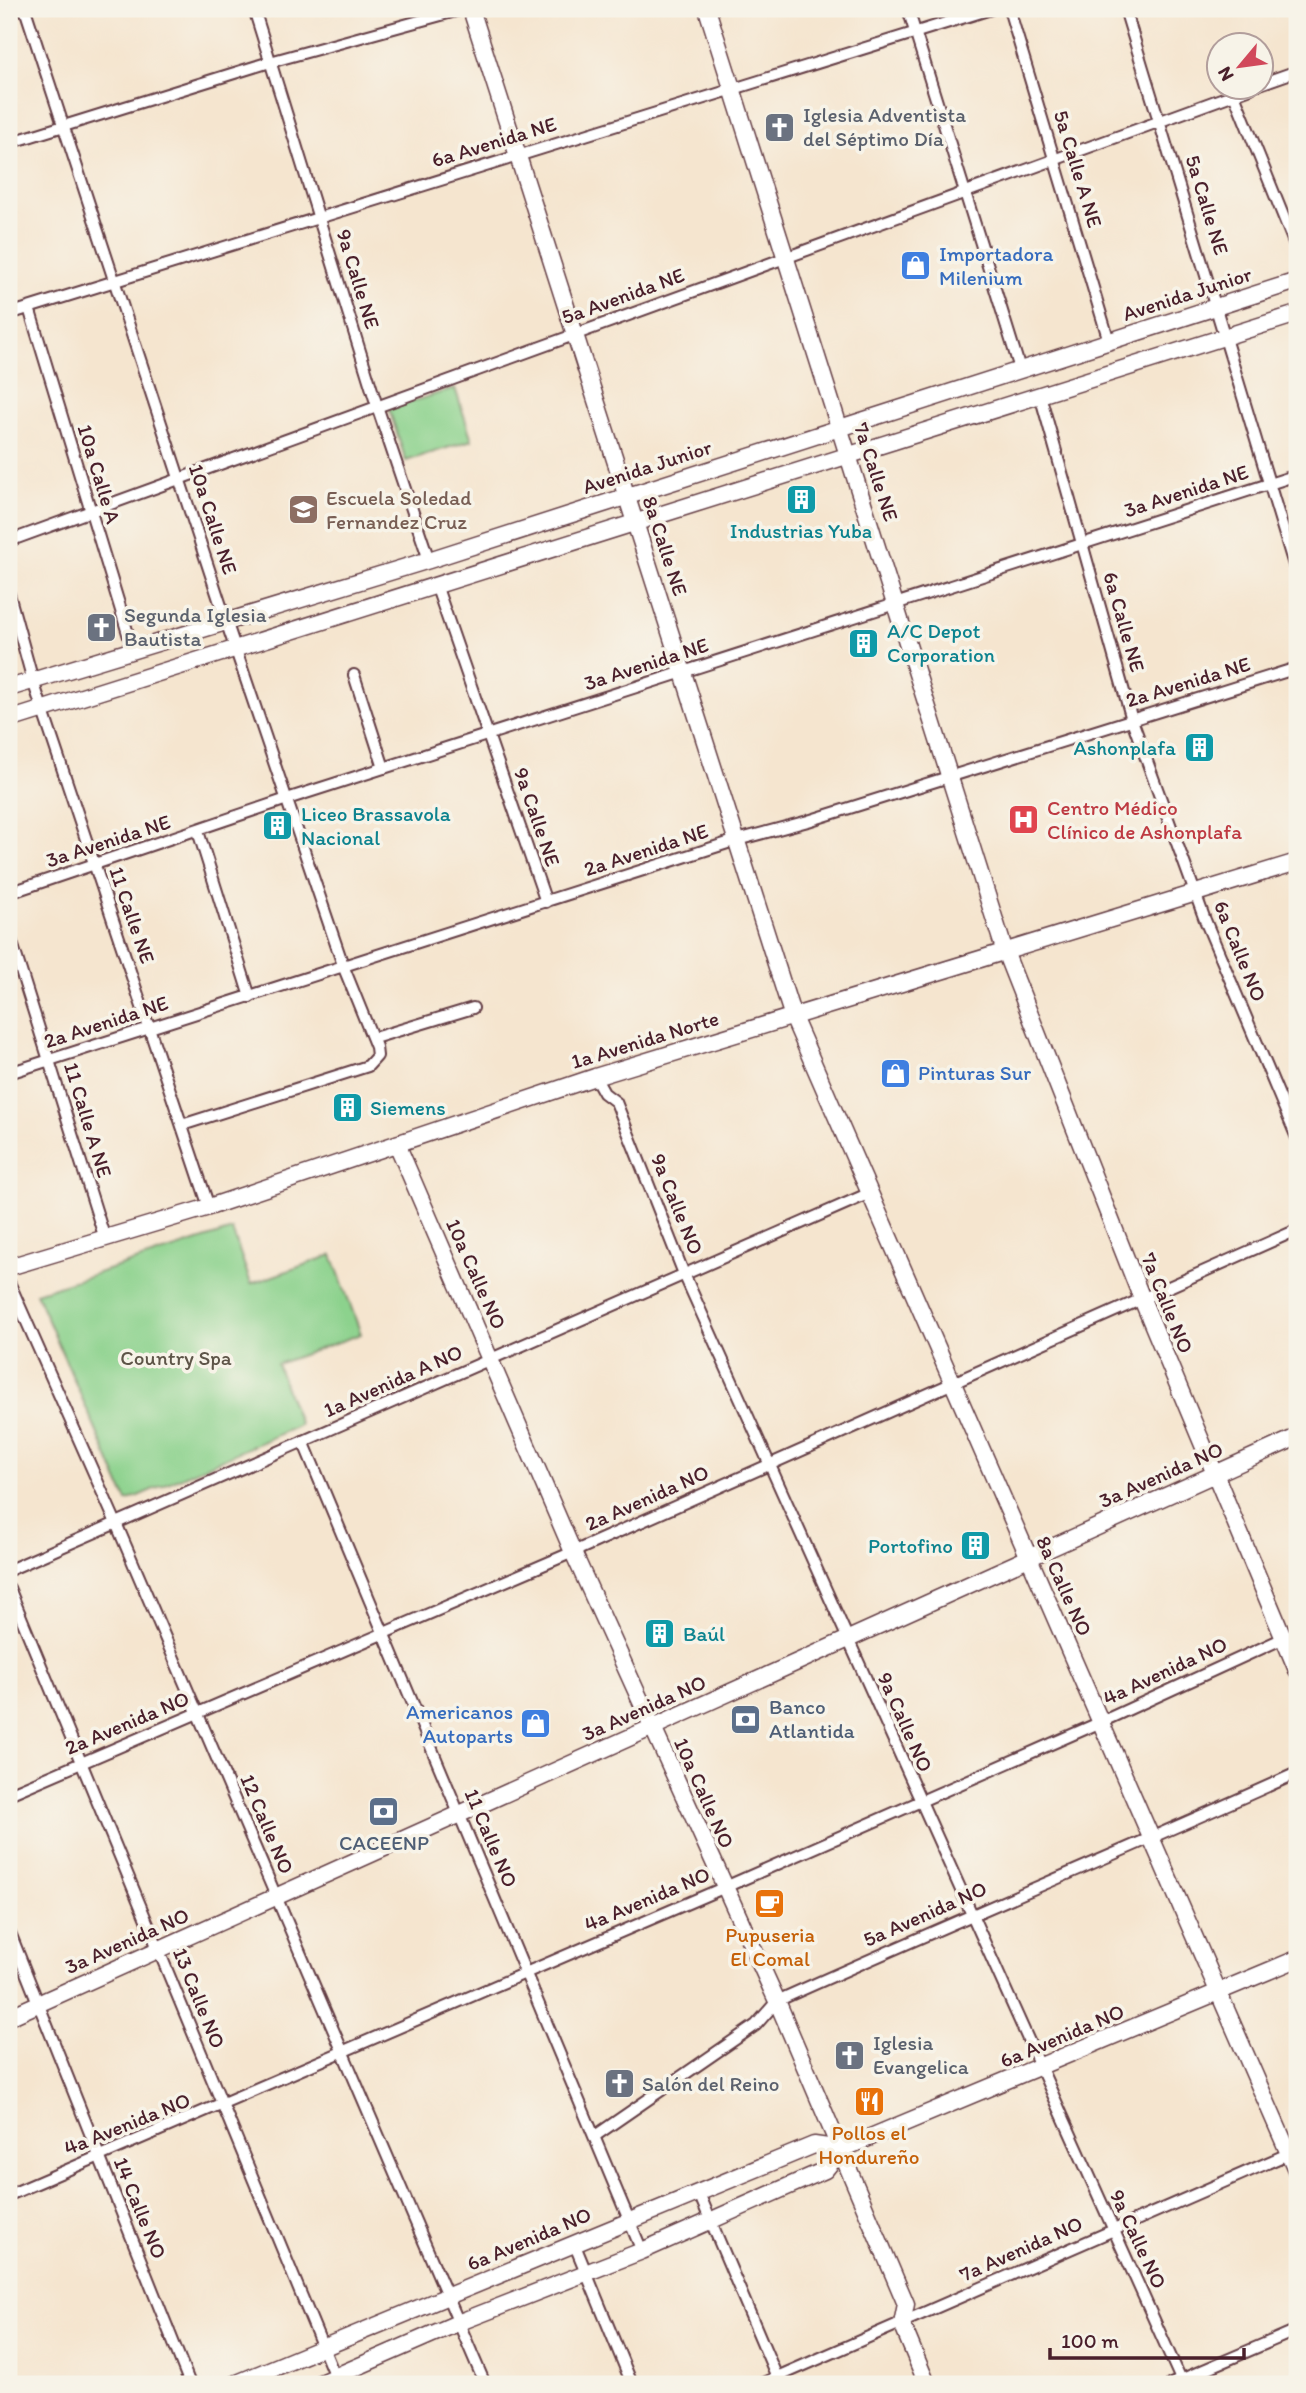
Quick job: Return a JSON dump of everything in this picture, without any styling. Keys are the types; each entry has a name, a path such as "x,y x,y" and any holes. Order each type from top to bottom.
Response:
{"street":[{"name":"10a Calle NE","path":"25,9 226,621 344,968 374,1038"},
{"name":"9a Calle NE","path":"254,9 377,406 429,560"},
{"path":"9,143 270,62 463,9"},
{"name":"8a Calle NE","path":"471,9 793,1017"},
{"name":"7a Calle NE","path":"707,9 1004,949"},
{"path":"908,9 1020,369"},
{"name":"6a Avenida NE","path":"9,314 991,9"},
{"name":"5a Calle A NE","path":"1009,9 1109,341"},
{"name":"5a Calle NE","path":"1125,9 1218,307 1297,575"},
{"path":"1274,79 1297,71"},
{"name":"5a Avenida NE","path":"9,541 1212,102"},
{"path":"1237,102 1297,250"},
{"name":"Avenida Junior","path":"9,688 429,560 839,426 1297,281"},
{"name":"10a Calle A","path":"29,308 133,650"},
{"path":"9,720 1297,314"},
{"name":"6a Calle NE","path":"1040,395 1132,720 1196,895"},
{"name":"3a Avenida NE","path":"9,893 96,866 287,799 1297,475"},
{"name":"9a Calle NE","path":"436,585 546,902"},
{"name":"11 Calle NE","path":"9,594 33,681 209,1207"},
{"name":"2a Avenida NE","path":"9,1073 737,841 1297,668"},
{"path":"354,675 384,768"},
{"path":"198,831 250,997"},
{"name":"1a Avenida Norte","path":"9,1267 209,1207 594,1077 1004,949 1196,895 1297,862"},
{"name":"6a Calle NO","path":"1196,895 1297,1138"},
{"name":"11 Calle A NE","path":"9,933 105,1239"},
{"name":"7a Calle NO","path":"1004,949 1142,1299 1215,1474 1290,1635 1297,1670"},
{"path":"182,1125 368,1066 377,1056 374,1038 473,1008"},
{"name":"8a Calle NO","path":"793,1017 1219,1993 1293,2152 1297,2172"},
{"name":"9a Calle NO","path":"594,1077 604,1093 616,1102 684,1274 1179,2383"},
{"name":"10a Calle NO","path":"397,1143 573,1552 723,1888 778,2001 842,2149 906,2304 902,2324 927,2384"},
{"name":"1a Avenida A NO","path":"9,1570 870,1193"},
{"name":"2a Avenida NO","path":"9,1794 573,1552 1297,1230"},
{"name":"12 Calle NO","path":"9,1282 116,1523 485,2384"},
{"name":"3a Avenida NO","path":"9,2017 1297,1437"},
{"name":"11 Calle NO","path":"303,1441 642,2251"},
{"name":"13 Calle NO","path":"9,1588 336,2381"},
{"name":"4a Avenida NO","path":"9,2195 723,1888 1101,1722 1290,1635"},
{"name":"5a Avenida NO","path":"594,2136 756,2025 778,2001 970,1914 1152,1839 1297,1773"},
{"name":"14 Calle NO","path":"9,1930 190,2384"},
{"name":"6a Avenida NO","path":"318,2384 336,2381 460,2322 642,2251 825,2171 842,2149 1297,1959"},
{"name":"6a Avenida NO","path":"235,2384 814,2144 842,2149"},
{"name":"7a Avenida NO","path":"761,2384 778,2381 1112,2229 1293,2152"},
{"path":"698,2191 778,2381"},
{"path":"574,2243 632,2384"},
{"path":"1179,2383 1297,2330"}],"green space":[{"path":"455,388 472,440 406,461 389,409"},
{"name":"Country Spa","path":"232,1230 251,1284 332,1255 361,1334 277,1364 300,1425 127,1501 36,1293"}],"place":[{"name":"Iglesia Adventista del Séptimo Día","path":"780,127"},
{"name":"Importadora Milenium","path":"916,266"},
{"name":"Industrias Yuba","path":"801,499"},
{"name":"Escuela Soledad Fernandez Cruz","path":"303,510"},
{"name":"Segunda Iglesia Bautista","path":"101,627"},
{"name":"A/C Depot Corporation","path":"864,643"},
{"name":"Ashonplafa","path":"1199,748"},
{"name":"Centro Médico Clínico de Ashonplafa","path":"1024,820"},
{"name":"Liceo Brassavola Nacional","path":"278,826"},
{"name":"Pinturas Sur","path":"895,1073"},
{"name":"Siemens","path":"347,1108"},
{"name":"Portofino","path":"976,1546"},
{"name":"Baúl","path":"660,1634"},
{"name":"Banco Atlantida","path":"746,1719"},
{"name":"Americanos Autoparts","path":"536,1724"},
{"name":"CACEENP","path":"384,1811"},
{"name":"Pupuseria El Comal","path":"770,1903"},
{"name":"Iglesia Evangelica","path":"850,2055"},
{"name":"Salón del Reino","path":"619,2084"},
{"name":"Pollos el Hondureño","path":"869,2101"}]}
